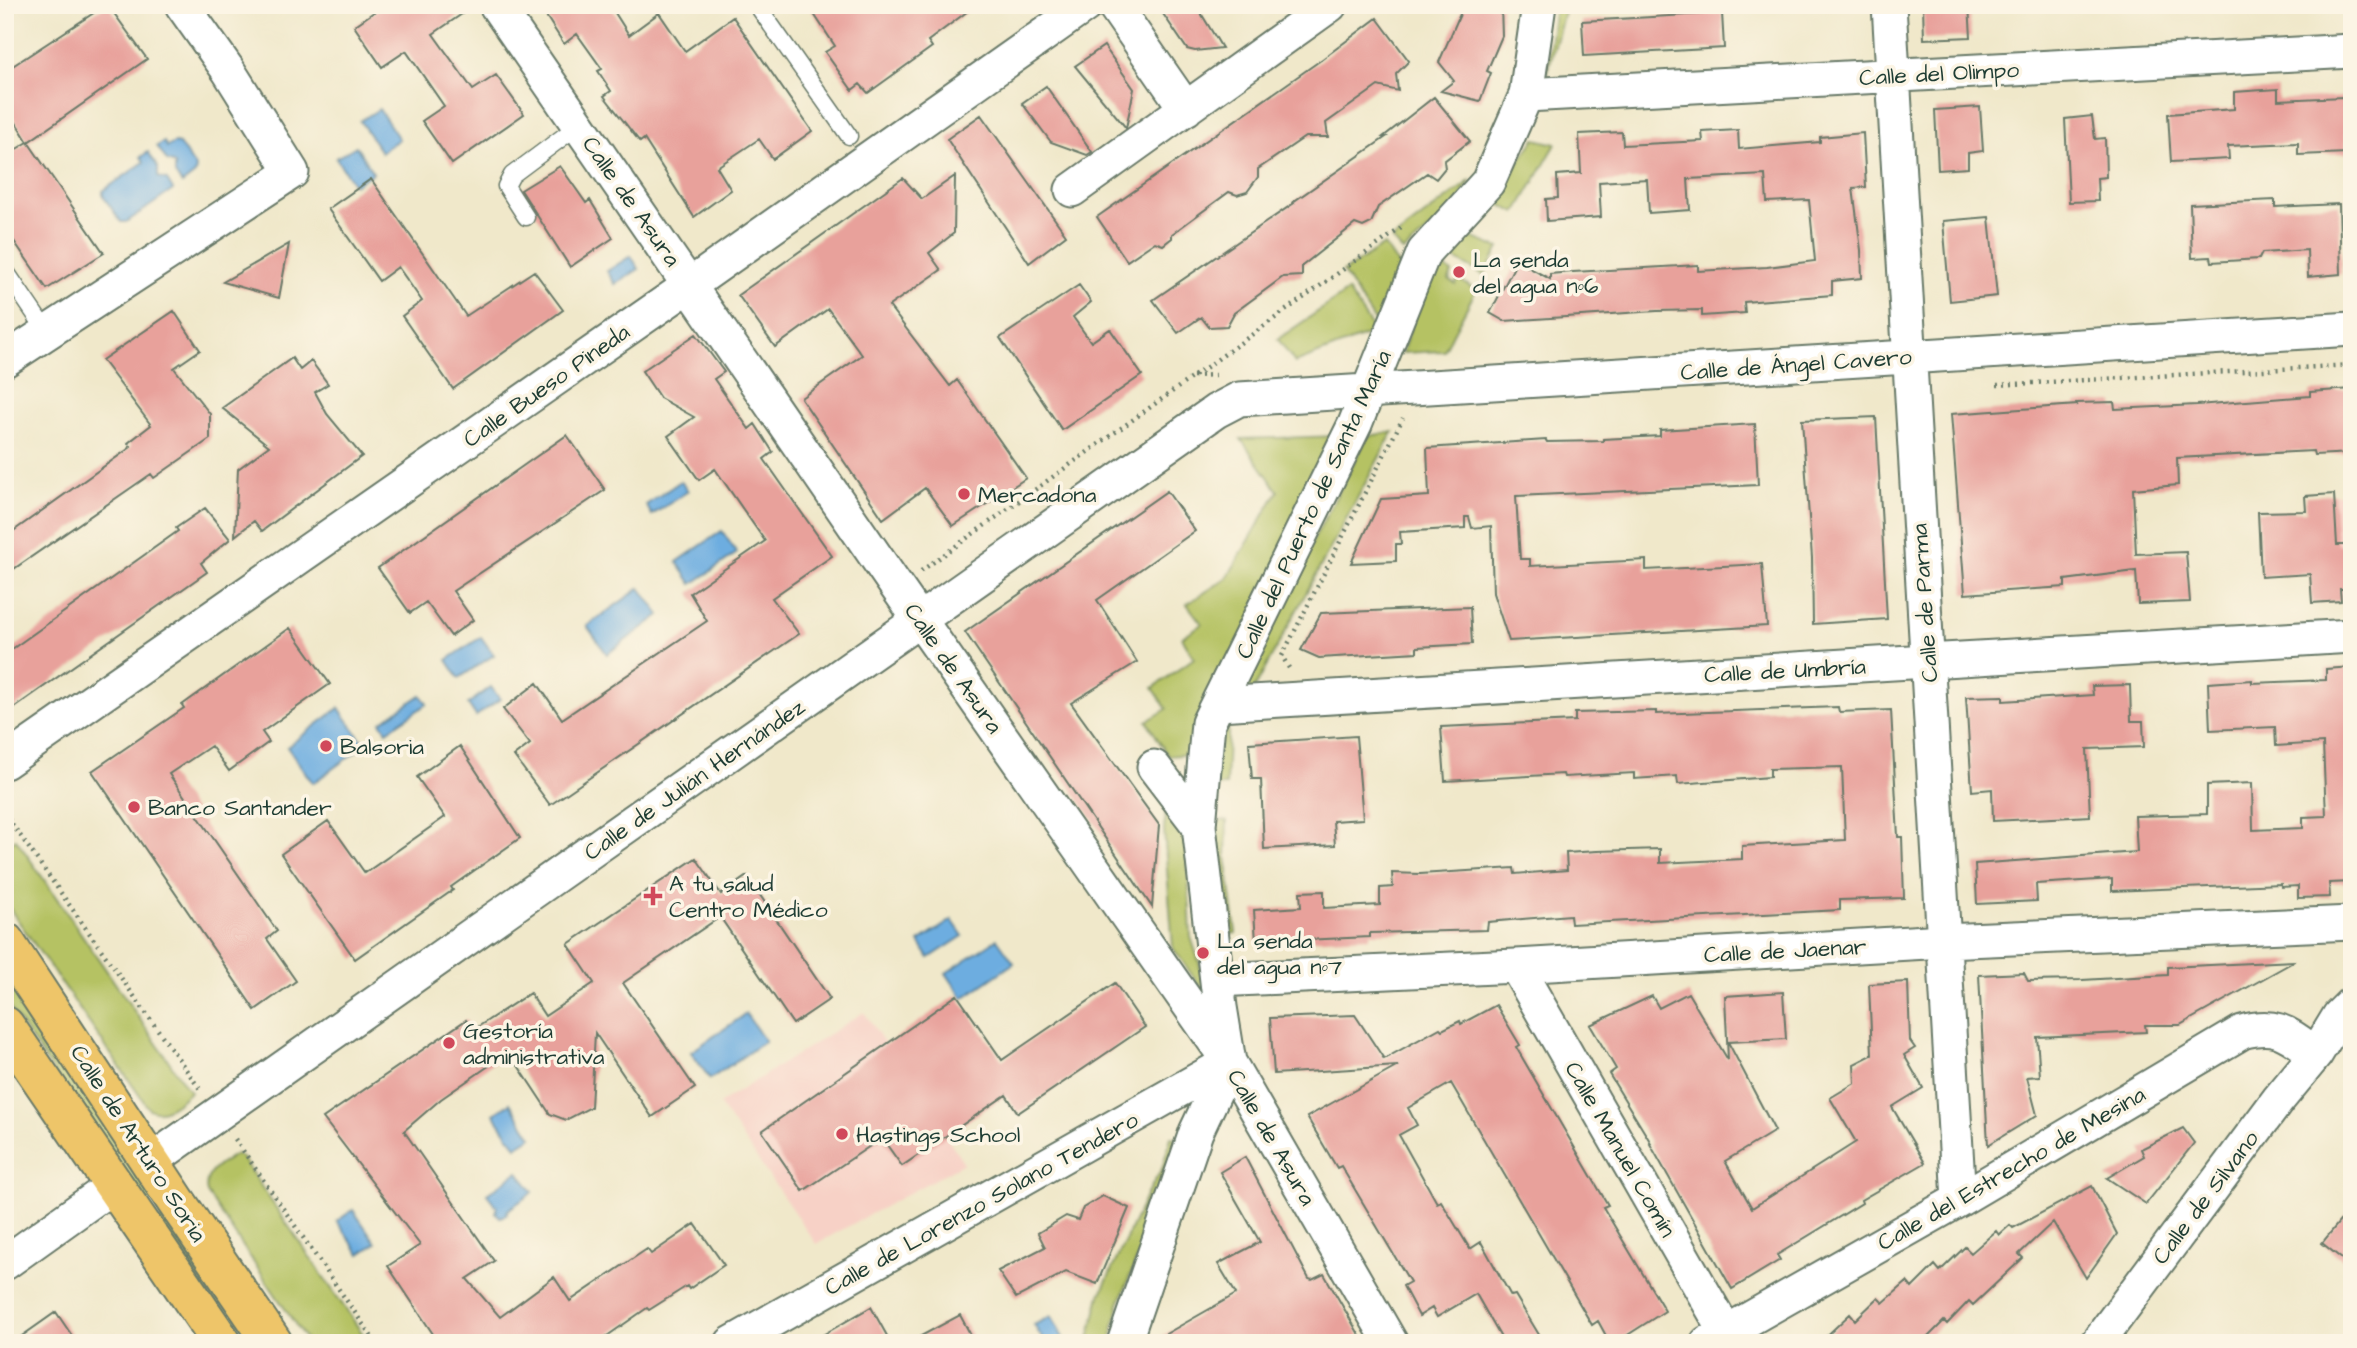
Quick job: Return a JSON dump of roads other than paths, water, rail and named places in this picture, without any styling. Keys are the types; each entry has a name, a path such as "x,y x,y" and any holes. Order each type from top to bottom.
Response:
{"main road":[{"name":"Calle de Arturo Soria","path":"5,942 273,1343"},
{"name":"Calle de Arturo Soria","path":"5,1026 222,1343"}],"street":[{"path":"5,359 292,172 228,69 182,5"},
{"name":"Calle de Asura","path":"496,5 1229,1062 1391,1343"},
{"name":"Calle Bueso Pineda","path":"5,762 690,285 1086,5"},
{"path":"1114,5 1186,109"},
{"path":"1072,190 1331,5"},
{"name":"Calle del Puerto de Santa María","path":"1229,1062 1199,826 1208,723 1355,424 1424,252 1488,182 1526,94 1539,5"},
{"name":"Calle de Parma","path":"1889,5 1959,1200"},
{"name":"Calle del Olimpo","path":"1526,94 2352,51"},
{"name":"Calle de Ángel Cavero","path":"1229,387 1370,391 2352,330"},
{"name":"Calle de Julián Hernández","path":"151,1161 1216,411 1229,387"},
{"name":"Calle de Umbría","path":"1218,704 1566,681 2352,636"},
{"path":"1154,767 1199,826"},
{"name":"Calle de Jaenar","path":"1217,980 1944,941 2352,923"},
{"name":"Calle Manuel Comín","path":"1516,966 1717,1337"},
{"name":"Calle de Silvano","path":"2097,1343 2270,1111 2316,1054 2339,1016 2352,1003"},
{"name":"Calle del Estrecho de Mesina","path":"1717,1337 1959,1200 2242,1032 2260,1027 2272,1029 2288,1034 2316,1054"},
{"name":"Calle de Silvano","path":"2316,1054 2352,1031"},
{"path":"1124,1343 1196,1132 1229,1062"},
{"name":"Calle de Lorenzo Solano Tendero","path":"732,1343 1229,1062"},
{"path":"5,1263 114,1185"}],"lane":[{"path":"757,5 849,136"},
{"path":"526,217 506,186 512,175 579,125"},
{"path":"5,270 47,332"}],"water":[{"path":"379,109 399,139 381,152 360,121"},
{"path":"164,142 167,147 174,143 179,144 196,168 195,174 182,184 175,174 175,164 167,161 157,146"},
{"path":"356,146 373,173 354,185 336,158"},
{"path":"148,152 158,167 158,177 167,180 173,190 131,219 121,222 103,196 103,191 144,162 141,157"},
{"path":"631,256 639,269 615,284 607,271"},
{"path":"681,481 688,491 652,515 646,505"},
{"path":"722,531 737,553 692,584 677,562"},
{"path":"640,588 660,615 607,654 587,626"},
{"path":"481,637 494,655 459,678 447,660"},
{"path":"491,687 500,699 476,716 468,704"},
{"path":"421,695 427,704 387,731 381,722"},
{"name":"Balsoria","path":"339,708 365,745 313,783 287,747"},
{"path":"952,920 963,936 929,958 919,942"},
{"path":"997,939 1014,963 963,998 946,973"},
{"path":"746,1014 765,1041 710,1079 691,1052"},
{"path":"510,1103 532,1137 516,1147 494,1114"},
{"path":"518,1172 533,1192 500,1217 496,1213 497,1207 487,1194"},
{"path":"353,1210 376,1243 360,1254 337,1221"},
{"path":"1051,1316 1066,1343 1045,1343 1034,1325"}],"place":[{"name":"La senda del agua nº6","path":"1459,272"},
{"name":"Mercadona","path":"964,494"},
{"name":"Balsoria","path":"326,746"},
{"name":"Banco Santander","path":"134,807"},
{"name":"A tu salud Centro Médico","path":"653,896"},
{"name":"La senda del agua nº7","path":"1203,953"},
{"name":"Gestoría administrativa","path":"449,1043"},
{"name":"Hastings School","path":"842,1134"}]}
